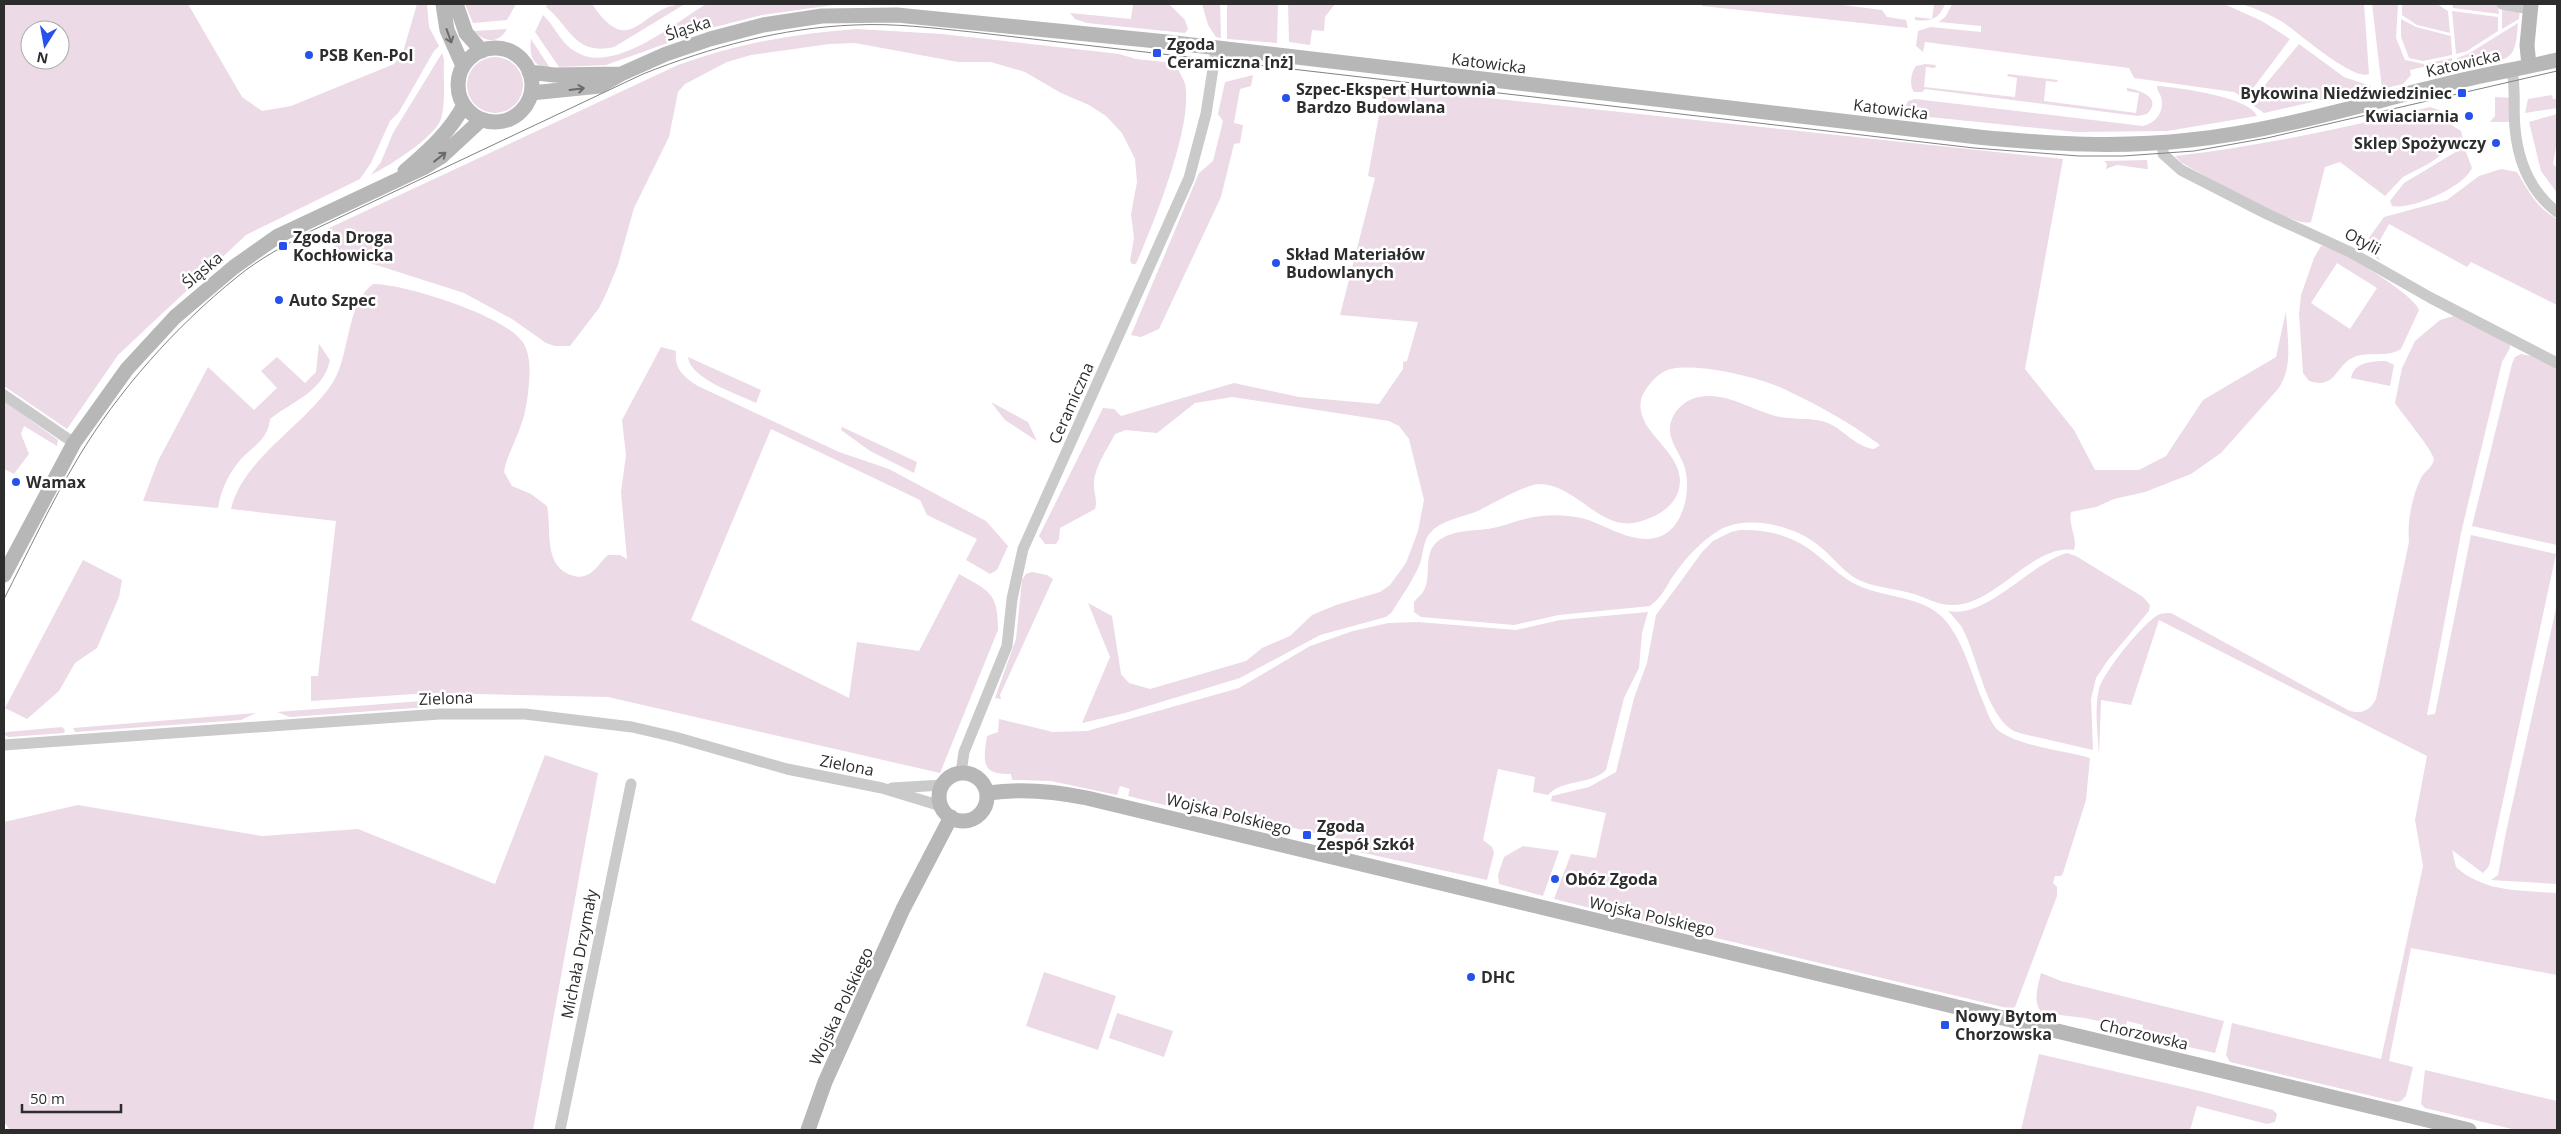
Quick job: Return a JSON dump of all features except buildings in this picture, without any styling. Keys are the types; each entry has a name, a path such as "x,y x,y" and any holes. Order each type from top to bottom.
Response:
{"street":[{"path":"443,4 447,30 463,66 458,89 464,105 481,120 502,122 512,118 524,108 531,93 529,72 518,57 510,52 491,49 482,51 463,66"},
{"path":"456,4 466,33 482,51"},
{"path":"2502,4 2531,6 2527,45 2529,66"},
{"name":"Śląska","path":"531,93 600,86 621,74 666,54 710,38 763,25 848,15 938,18 1216,49"},
{"name":"Katowicka","path":"1216,49 2023,142 2076,145 2163,143 2221,136 2282,125 2557,60"},
{"name":"Ceramiczna","path":"961,773 964,752 1007,646 1012,599 1023,549 1189,178 1206,114 1216,49"},
{"path":"2512,70 2516,96 2515,128 2525,173 2540,196 2557,212"},
{"name":"Śląska","path":"529,72 554,75 621,74"},
{"name":"Śląska","path":"397,179 437,142 457,119 464,105"},
{"name":"Śląska","path":"4,575 74,443 128,369 175,317 204,291 278,236 425,167 441,156 481,120"},
{"name":"Otylii","path":"2163,143 2163,154 2181,170 2267,214 2350,252 2431,298 2557,362"},
{"path":"4,395 74,443"},
{"name":"Zielona","path":"4,745 440,714 525,714 632,727 675,736 786,768 882,788 941,806"},
{"path":"961,773 970,773 981,781 988,793 986,806 977,817 965,820 951,817 944,813 941,806 940,794 943,785 955,774 961,773"},
{"name":"Michała Drzymały","path":"560,1130 631,784"},
{"name":"Zielona","path":"882,788 943,785"},
{"name":"Wojska Polskiego","path":"988,793 1027,790 1052,791 1087,798 1811,972"},
{"name":"Wojska Polskiego","path":"808,1130 825,1082 903,909 951,817"},
{"name":"Chorzowska","path":"1811,972 2469,1130"}],"shaded area":[{"path":"4,4 188,4 242,97 262,111 291,106 394,64 403,52 417,4 427,4 429,27 439,46 434,51 399,112 390,121 371,163 360,179 246,235 118,355 67,429 4,386"},
{"path":"465,4 516,4 507,20 473,23"},
{"path":"547,4 592,4 606,21 617,29 627,30 670,6 685,4 614,47 601,49 581,43 546,7"},
{"path":"706,4 840,4 762,15 707,29 606,65 559,67 535,32 543,15 571,49 591,57 608,57 643,44"},
{"path":"1133,4 1169,4 1185,20 1188,29 1185,33 1087,23 1075,19 1070,13 1131,19"},
{"path":"1202,4 1220,4 1221,38 1216,37 1208,25"},
{"path":"1227,4 1278,4 1277,43 1227,39"},
{"path":"1288,4 1335,4 1325,17 1324,31 1312,30 1310,45 1289,42"},
{"path":"1702,4 1835,4 1882,10 1887,17 1906,20 1908,28 1702,6"},
{"path":"1934,4 1945,4 1940,13 1932,19"},
{"path":"1952,4 2224,4 2262,21 2290,39 2245,99 2234,92 2134,78 2129,68 1925,42 1923,52 1916,46 1918,31 1931,27 1981,32 1981,26 1939,22 1946,16"},
{"path":"2241,4 2364,4 2369,74 2361,74 2350,70 2281,21"},
{"path":"2372,4 2398,4 2396,38 2405,60 2424,64 2452,58 2453,63 2428,69 2427,66 2410,70 2411,75 2403,84 2382,89"},
{"path":"2402,4 2437,4 2448,11 2450,33 2417,25 2402,15"},
{"path":"2452,4 2498,5 2499,14 2453,8"},
{"path":"2502,6 2520,9 2519,19 2502,29"},
{"path":"2452,11 2498,17 2498,31 2467,51 2456,54"},
{"path":"1915,17 1932,19 1930,20 1915,20"},
{"path":"2401,19 2416,27 2451,36 2452,55 2423,61 2409,58 2401,37"},
{"path":"2518,23 2515,45 2509,56 2496,62 2458,63 2457,58 2468,54"},
{"path":"507,29 500,37 492,40 483,38 474,31"},
{"path":"857,29 942,34 1119,54 1136,59 1174,63 1185,84 1184,124 1170,174 1136,264 1132,264 1130,261 1134,238 1131,214 1137,182 1135,159 1122,133 1106,116 1089,105 1061,93 1025,72 991,62 958,62 855,43 829,44 751,55 727,62 685,84 678,92 669,137 634,208 618,265 606,294 599,308 570,346 555,346 546,343 512,319 464,293 345,255 324,236 327,229 678,65 744,45 811,33"},
{"path":"531,39 552,71 536,64 531,52"},
{"path":"2299,44 2344,77 2371,86 2369,89 2264,113 2250,103"},
{"path":"442,53 444,60 443,105 441,119 437,126 421,143 371,175 381,162 393,133"},
{"path":"495,57 506,59 515,65 521,74 523,85 521,96 515,105 506,111 495,113 484,111 475,105 469,96 467,85 469,74 475,65 484,59"},
{"path":"1925,64 1936,65 1935,68 1926,67 1924,87 2015,97 2017,78 2007,76 2008,74 2058,80 2057,82 2046,81 2044,101 2136,113 2139,93 2127,91 2127,88 2148,96 2152,103 2147,114 2138,116 1925,89 1922,92 1914,92 1911,83 1913,72 1916,66"},
{"path":"1253,75 1251,86 1240,89 1234,123 1243,125 1240,143 1234,144 1221,197 1159,329 1141,337 1131,335 1199,173 1213,161 1223,121 1218,114 1225,82"},
{"path":"2157,86 2180,88 2227,98 2251,109 2257,116 2167,131 2076,132 1910,115 1903,111 1908,101 1915,99 2143,126 2152,122 2158,116 2162,107"},
{"path":"1384,87 2063,159 2025,369 2074,430 2095,470 2139,470 2166,456 2203,400 2276,357 2286,311 2288,362 2286,371 2278,389 2221,453 2191,474 2145,492 2114,499 2096,507 2071,512 2070,517 2075,541 2074,550 2058,551 2042,556 1982,597 1966,603 1949,605 1934,602 1915,594 1861,581 1850,574 1823,549 1796,532 1770,524 1742,523 1718,531 1705,540 1682,564 1660,596 1650,606 1559,615 1514,625 1421,617 1414,612 1414,602 1423,592 1427,583 1432,549 1440,539 1446,536 1493,528 1532,517 1555,515 1585,519 1637,538 1658,537 1668,532 1679,519 1687,492 1684,465 1670,434 1671,421 1680,407 1692,399 1703,396 1715,396 1780,417 1822,421 1834,426 1868,448 1874,449 1880,445 1833,414 1771,384 1712,369 1683,368 1666,370 1645,390 1641,400 1641,411 1644,421 1673,459 1678,469 1680,480 1677,495 1673,501 1656,515 1642,521 1627,523 1614,521 1553,486 1539,484 1526,487 1480,510 1442,524 1432,531 1426,539 1421,562 1413,578 1392,612 1386,617 1320,635 1240,678 1125,713 1082,723 1110,657 1088,603 1112,616 1121,674 1129,683 1150,689 1246,661 1262,648 1290,636 1312,615 1336,605 1380,592 1390,585 1406,563 1418,531 1424,500 1409,439 1399,426 1389,421 1232,397 1195,403 1157,433 1126,430 1115,434 1099,463 1095,476 1095,509 1060,528 1059,539 1056,544 1045,544 1039,536 1103,408 1114,409 1121,416 1234,383 1299,397 1379,404 1403,369 1403,362 1407,361 1418,322 1340,315 1375,178 1368,176"},
{"path":"2552,95 2553,99 2557,99 2557,108 2525,113 2528,99"},
{"path":"2495,97 2513,98 2511,122 2490,122 2495,116"},
{"path":"2430,107 2439,110 2447,122 2461,131 2463,139 2430,163 2403,177 2385,196 2340,162 2325,167 2311,222 2302,222 2268,209 2182,163 2175,156 2303,136"},
{"path":"2557,114 2557,141 2553,164 2557,168 2557,193 2541,171 2529,122"},
{"path":"2464,147 2472,168 2459,183 2424,201 2392,206 2390,201 2404,183"},
{"path":"2147,160 2148,169 2117,165 2106,169 2107,164 2104,161"},
{"path":"2501,169 2517,172 2538,204 2557,219 2557,305 2471,262 2467,267 2389,224 2375,249 2380,261 2372,254 2366,242 2384,217 2447,200 2479,176"},
{"path":"2321,246 2330,248 2375,273 2415,303 2419,310 2401,349 2396,352 2366,354 2354,357 2343,365 2331,379 2318,383 2309,381 2303,373 2299,314 2301,295 2314,258","holes":["2337,263 2377,288 2350,329 2311,303"]},
{"path":"373,284 407,289 474,311 510,330 523,342 529,361 527,403 504,472 512,486 531,494 547,506 550,547 553,556 557,565 564,572 574,576 581,577 590,573 608,555 620,555 627,559 621,492 626,455 622,420 661,347 676,351 678,368 698,386 839,452 889,469 986,521 1008,546 997,570 990,574 966,560 977,539 927,515 920,500 771,429 691,620 849,698 857,642 919,651 959,574 985,589 994,600 998,617 998,630 940,773 608,697 429,693 311,701 311,676 318,676 336,521 231,509 238,491 248,474 276,442 321,398 333,382 343,358 358,304 364,293"},
{"path":"2454,316 2510,342 2510,348 2502,362 2461,533 2427,715 2435,714 2471,535 2556,554 2489,866 2483,873 2452,850 2456,867 2479,882 2504,889 2557,893 2557,975 2411,948 2389,1061 2413,1067 2406,1096 2397,1102 2230,1062 2226,1055 2232,1023 2381,1059 2423,866 2415,820 2427,756 2159,620 2131,705 2101,700 2099,755 2097,705 2102,681 2125,648 2153,618 2160,614 2171,613 2348,710 2361,712 2371,706 2376,699 2409,542 2409,526 2413,501 2421,478 2432,465 2434,459 2395,403 2402,368 2415,341 2440,320"},
{"path":"319,344 330,360 321,380 306,395 270,419 269,426 263,437 241,459 229,476 218,508 143,501 158,461 208,367 254,410 277,388 261,371 277,357 305,383 316,372"},
{"path":"2521,354 2537,357 2557,369 2557,545 2472,526 2512,364 2515,357"},
{"path":"688,357 761,390 756,403 706,379 691,365"},
{"path":"2386,361 2394,365 2390,386 2351,378 2356,369 2364,364"},
{"path":"4,401 58,440 57,446 24,426 21,434 29,454 14,474 4,469"},
{"path":"991,402 1028,422 1037,441 1005,420"},
{"path":"842,427 917,462 914,473 870,451 841,430"},
{"path":"1740,530 1764,531 1785,536 1814,552 1843,577 1857,585 1869,590 1908,599 1932,609 1942,617 1956,636 1988,715 1999,731 2018,741 2090,758 2086,800 2063,873 2061,876 2055,876 2053,883 2057,887 2057,896 2015,1007 2011,1009 1712,937 1714,930 1706,928 1704,936 1554,899 1571,854 1596,858 1606,813 1551,801 1552,796 1589,787 1616,772 1634,698 1647,663 1656,615 1703,551 1713,541 1731,532"},
{"path":"2067,553 2076,556 2143,597 2150,605 2149,611 2108,660 2096,678 2091,699 2093,750 2019,733 2008,726 1998,716 1991,702 1961,626 1948,611 1963,611 1978,607 2009,589 2039,567"},
{"path":"83,560 122,580 119,597 97,648 75,663 59,691 27,719 5,708"},
{"path":"1032,572 1047,575 1053,579 1000,695 1001,699 995,698 1016,639 1022,580 1026,574"},
{"path":"2557,604 2557,884 2491,880 2498,875"},
{"path":"1648,612 1642,633 1639,668 1624,698 1606,770 1593,778 1561,786 1548,795 1533,792 1535,777 1498,769 1483,840 1492,847 1494,853 1487,880 1350,850 1352,842 1256,819 1254,827 1128,796 1130,789 1120,786 1117,795 1051,781 1012,780 1011,774 994,772 986,765 987,736 998,732 999,719 1053,732 1087,731 1239,688 1310,646 1353,631 1388,623 1418,622 1516,630 1560,620"},
{"path":"427,701 428,707 290,717 277,712"},
{"path":"256,713 241,720 75,732 73,728"},
{"path":"62,727 65,730 64,733 9,737 4,733 7,732"},
{"path":"545,755 598,773 533,1130 10,1130 4,1122 4,822 78,805 262,836 358,829 495,884"},
{"path":"1523,846 1559,851 1543,896 1499,884 1498,875 1504,857"},
{"path":"1044,972 1116,996 1098,1050 1026,1026"},
{"path":"2041,973 2061,981 2224,1021 2215,1053 2180,1045 2161,1035 2142,1031 2143,1025 2127,1021 2126,1027 2085,1018 2042,1013 2036,999"},
{"path":"1117,1013 1173,1031 1164,1057 1109,1038"},
{"path":"2039,1054 2273,1110 2277,1114 2275,1122 2267,1124 2197,1106 2190,1130 2021,1130"},
{"path":"2425,1070 2557,1101 2557,1130 2516,1130 2425,1108 2421,1104"}],"tram line":[{"path":"4,599 68,475 111,408 170,338 214,296 246,270 273,252 311,231 643,74 694,55 747,40 800,30 854,25 928,28 1974,148 2079,156 2123,156 2194,151 2267,138 2557,71"}],"place":[{"name":"Zgoda Ceramiczna [nż]","path":"1157,53"},
{"name":"PSB Ken-Pol","path":"309,55"},
{"name":"Bykowina Niedźwiedziniec","path":"2462,93"},
{"name":"Szpec-Ekspert Hurtownia Bardzo Budowlana","path":"1286,98"},
{"name":"Kwiaciarnia","path":"2469,116"},
{"name":"Sklep Spożywczy","path":"2496,143"},
{"name":"Zgoda Droga Kochłowicka","path":"283,246"},
{"name":"Skład Materiałów Budowlanych","path":"1276,263"},
{"name":"Auto Szpec","path":"279,300"},
{"name":"Wamax","path":"16,482"},
{"name":"Zgoda Zespół Szkół","path":"1307,835"},
{"name":"Obóz Zgoda","path":"1555,879"},
{"name":"DHC","path":"1471,977"},
{"name":"Nowy Bytom Chorzowska","path":"1945,1025"}]}
